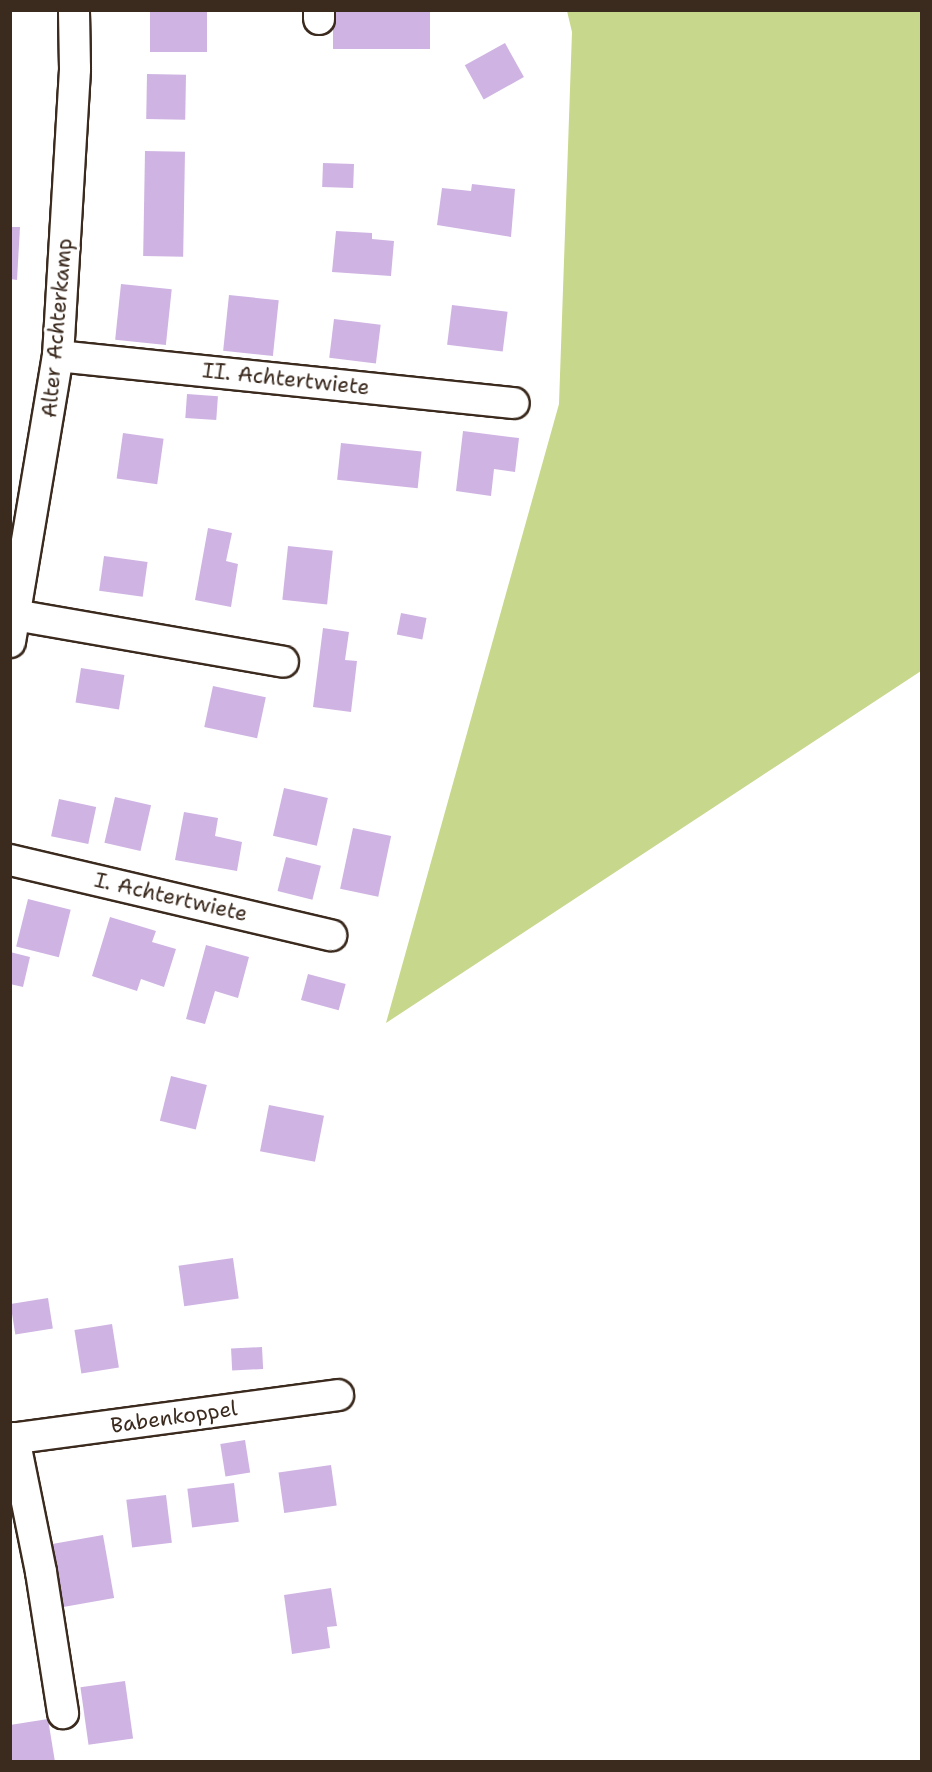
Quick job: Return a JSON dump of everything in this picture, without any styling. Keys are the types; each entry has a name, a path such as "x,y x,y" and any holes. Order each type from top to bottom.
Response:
{"street":[{"name":"Alter Achterkamp","path":"13,629 58,356 75,69 74,10"},
{"name":"II. Achtertwiete","path":"58,356 514,403"},
{"path":"13,629 283,662"},
{"name":"I. Achtertwiete","path":"10,860 332,935"},
{"name":"Babenkoppel","path":"12,1438 338,1395"},
{"path":"12,1438 41,1572 63,1713"}],"green space":[{"path":"567,11 921,11 921,671 386,1023 559,404 572,32"}],"building":[{"path":"150,10 207,10 207,52 150,52"},
{"path":"333,10 430,10 430,49 333,49"},
{"path":"505,43 524,77 484,99 465,65"},
{"path":"147,74 186,75 185,120 146,119"},
{"path":"145,151 185,152 183,257 143,256"},
{"path":"323,163 354,164 353,188 322,187"},
{"path":"472,184 515,189 511,237 437,225 442,188 471,191"},
{"path":"10,227 20,227 17,280 10,279"},
{"path":"336,231 372,233 372,239 394,241 391,276 332,272"},
{"path":"121,284 172,289 166,345 115,340"},
{"path":"229,295 279,300 273,356 223,351"},
{"path":"452,305 508,312 503,352 447,345"},
{"path":"334,319 381,325 376,363 329,358"},
{"path":"187,394 218,396 216,420 185,418"},
{"path":"463,431 519,438 515,472 494,469 491,496 456,491"},
{"path":"123,433 164,439 157,484 117,479"},
{"path":"341,443 422,451 418,488 337,480"},
{"path":"208,528 232,533 226,561 238,564 231,607 195,600"},
{"path":"288,546 333,551 327,604 282,600"},
{"path":"104,556 148,562 143,597 99,591"},
{"path":"401,613 427,618 422,640 397,635"},
{"path":"323,628 349,632 345,660 357,661 351,712 313,707"},
{"path":"81,668 124,675 119,709 76,703"},
{"path":"213,686 266,697 257,738 204,727"},
{"path":"284,788 328,798 317,846 273,836"},
{"path":"115,797 151,805 140,851 104,843"},
{"path":"59,799 96,807 88,844 51,836"},
{"path":"184,812 218,818 215,836 242,842 237,871 175,860"},
{"path":"353,828 391,836 378,897 340,889"},
{"path":"286,857 321,866 312,900 278,891"},
{"path":"28,899 71,910 59,957 16,947"},
{"path":"110,917 156,931 152,942 176,949 164,987 141,979 137,991 92,976"},
{"path":"206,945 249,957 238,998 215,991 205,1024 186,1019"},
{"path":"10,952 30,957 23,987 10,984"},
{"path":"308,974 346,984 339,1010 301,1000"},
{"path":"171,1076 207,1085 196,1130 160,1121"},
{"path":"269,1105 324,1116 315,1162 260,1151"},
{"path":"233,1258 239,1299 184,1306 179,1266"},
{"path":"48,1298 53,1329 15,1335 10,1304"},
{"path":"112,1324 119,1367 81,1373 74,1330"},
{"path":"262,1347 263,1369 232,1371 231,1349"},
{"path":"245,1440 250,1473 225,1477 220,1444"},
{"path":"331,1465 337,1506 284,1513 279,1472"},
{"path":"234,1483 239,1522 192,1527 187,1489"},
{"path":"166,1495 172,1543 132,1548 126,1500"},
{"path":"103,1535 114,1598 62,1607 51,1544"},
{"path":"331,1588 337,1626 327,1627 330,1648 292,1654 284,1595"},
{"path":"125,1681 133,1738 89,1745 80,1687"},
{"path":"48,1719 55,1762 10,1762 10,1725"}]}
